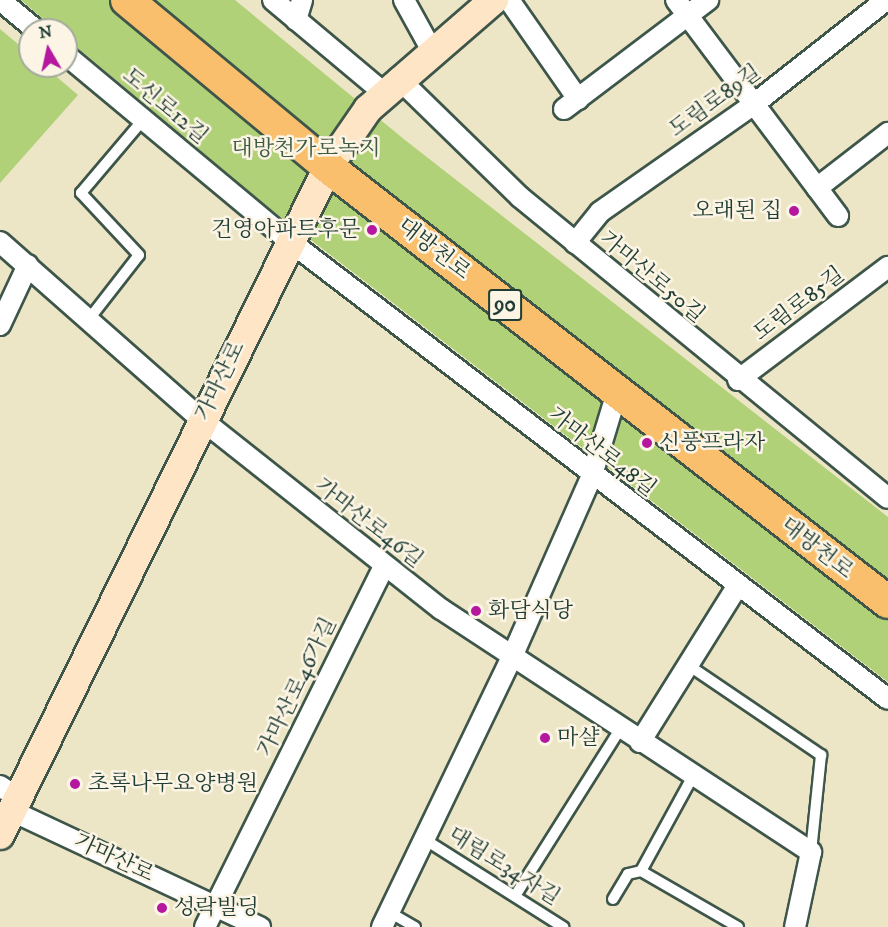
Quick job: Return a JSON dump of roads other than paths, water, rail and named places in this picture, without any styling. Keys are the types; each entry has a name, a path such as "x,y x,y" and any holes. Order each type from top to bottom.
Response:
{"main road":[{"name":"대방천로","path":"127,0 328,167 888,602"},
{"name":"가마산로","path":"7,807 288,240 328,167 391,86 431,49 494,0"}],"street":[{"path":"0,0 22,18"},
{"name":"가마산로50길","path":"273,0 296,20 391,86 738,380 888,498"},
{"path":"296,20 302,0"},
{"path":"404,0 431,49"},
{"path":"509,0 571,104 681,8 708,0"},
{"name":"도림로89길","path":"575,243 600,212 754,104 886,0"},
{"path":"681,8 838,216"},
{"name":"도신로12길","path":"78,65 288,240"},
{"path":"818,188 888,133"},
{"name":"가마산로48길","path":"288,240 737,587 888,699"},
{"name":"가마산로46길","path":"0,242 28,265 86,323 384,566 511,659 811,852"},
{"path":"0,325 28,265"},
{"name":"도림로85길","path":"738,380 888,267"},
{"path":"385,920 511,659 592,475 617,392"},
{"name":"가마산로46가길","path":"206,927 384,566"},
{"path":"640,742 737,587"},
{"name":"가마산로","path":"7,807 260,927"},
{"path":"795,927 811,852"}],"lane":[{"path":"86,323 139,255 81,193 143,120"},
{"path":"688,665 821,755 811,852"},
{"path":"515,896 620,729"},
{"path":"641,871 693,776"},
{"name":"대림로34자길","path":"424,839 563,927"},
{"path":"613,899 628,874 641,871 738,927"},
{"path":"385,920 415,927"}],"place":[{"name":"오래된 집","path":"794,211"},
{"name":"건영아파트후문","path":"372,230"},
{"name":"신풍프라자","path":"647,443"},
{"name":"화담식당","path":"476,611"},
{"name":"마샬","path":"545,738"},
{"name":"초록나무요양병원","path":"75,784"},
{"name":"성락빌딩","path":"162,908"}],"park label":[{"name":"대방천가로녹지","path":"306,149"}]}
